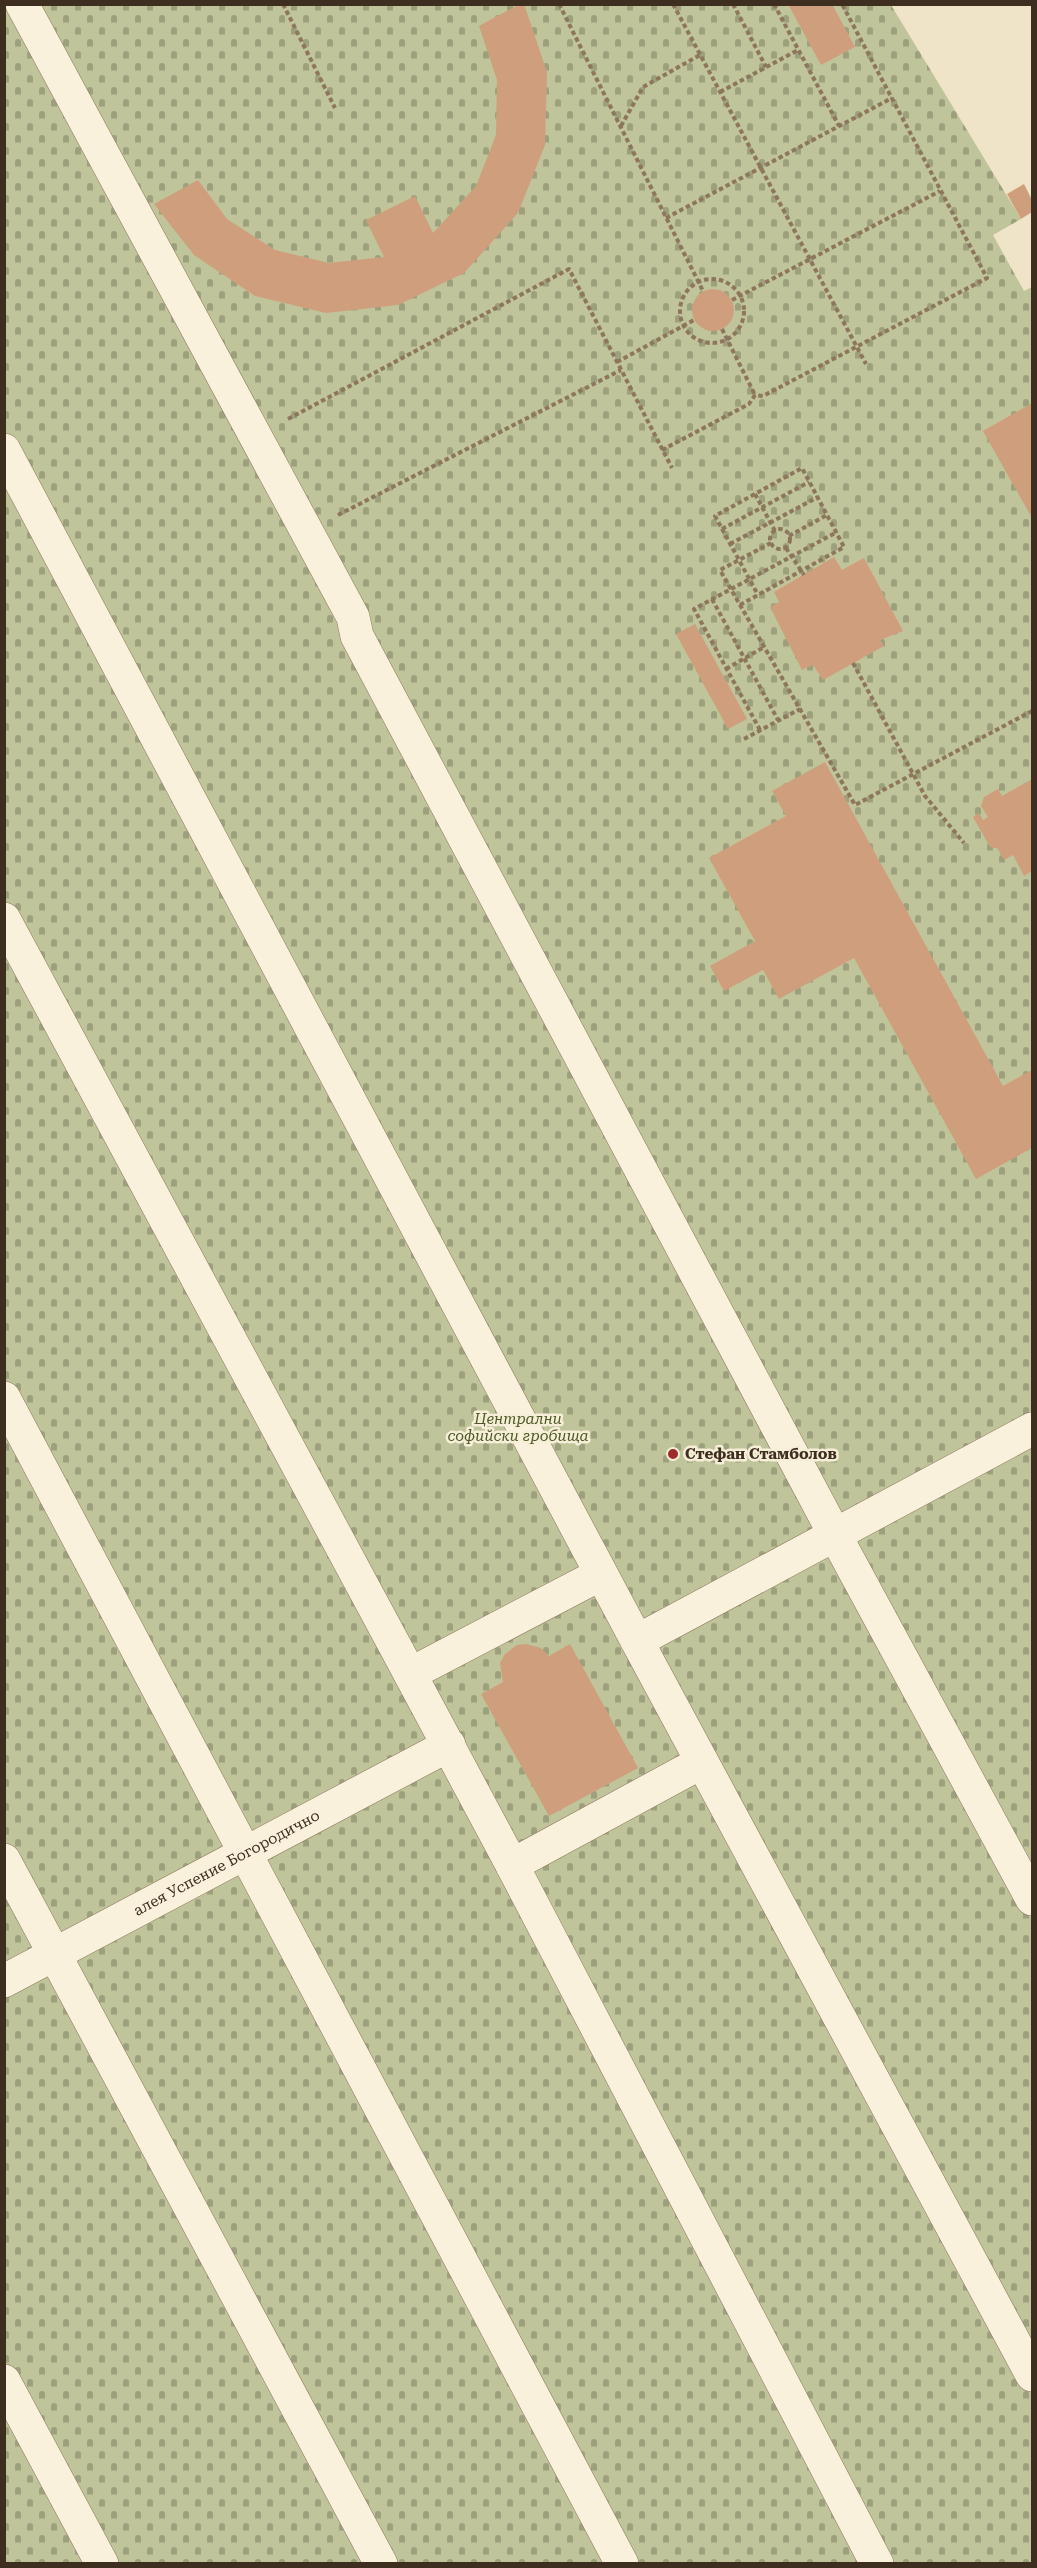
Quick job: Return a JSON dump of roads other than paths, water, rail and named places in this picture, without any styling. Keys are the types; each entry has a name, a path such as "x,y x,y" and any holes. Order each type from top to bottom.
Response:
{"lane":[{"path":"22,4 353,617 357,636 835,1535 1032,1899"},
{"path":"4,450 601,1574 1032,2375"},
{"path":"4,919 449,1745 877,2564"},
{"path":"4,1398 622,2564"},
{"path":"637,1641 1032,1429"},
{"path":"410,1674 601,1574"},
{"name":"алея Успение Богородично","path":"4,1981 449,1745"},
{"path":"512,1865 702,1762"},
{"path":"4,1860 381,2564"},
{"path":"4,2381 102,2564"}],"place":[{"name":"Стефан Стамболов","path":"673,1454"}],"park label":[{"name":"Централни софийски гробища","path":"518,1428"}]}
